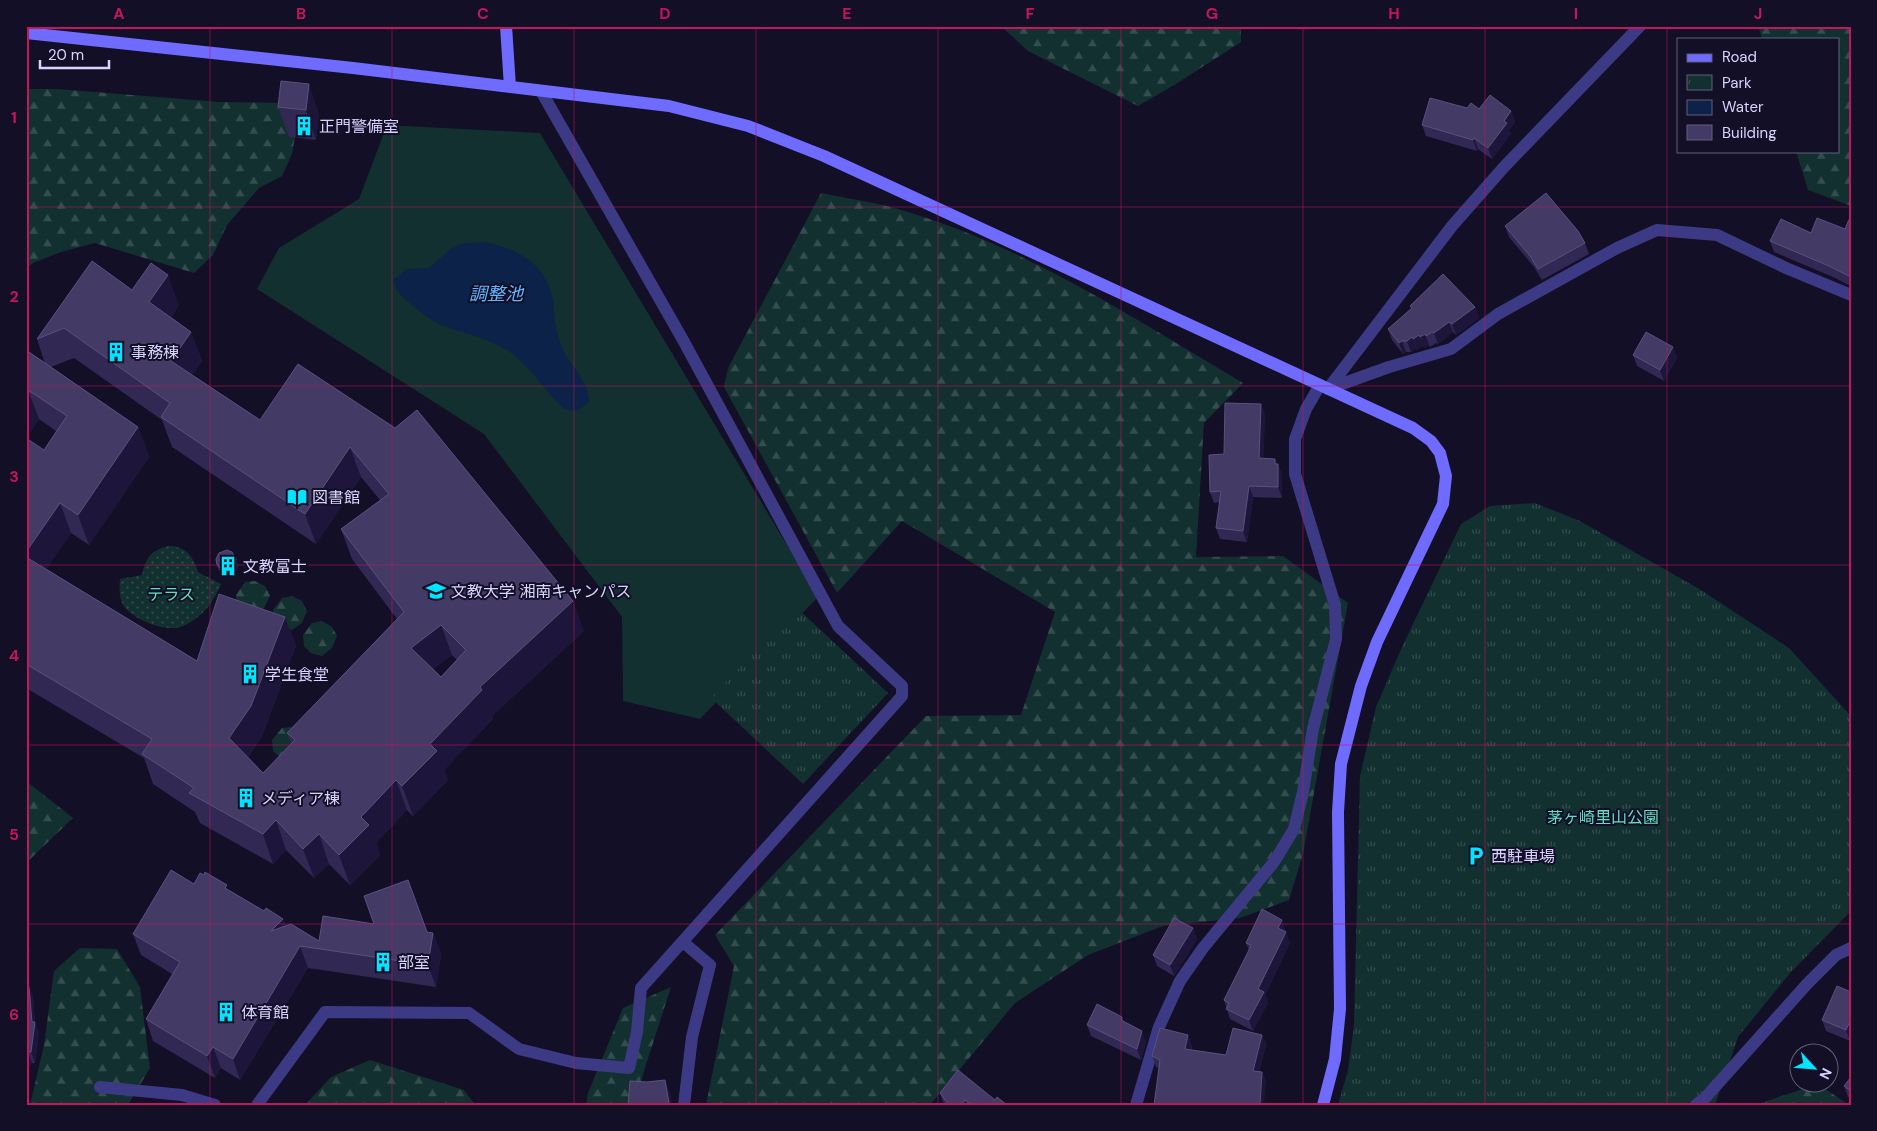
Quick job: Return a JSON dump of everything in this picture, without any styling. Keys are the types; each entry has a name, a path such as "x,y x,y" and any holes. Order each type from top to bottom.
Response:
{"street":[{"path":"506,26 510,87"},
{"path":"1136,1105 1159,1027 1180,981 1203,948 1274,862 1294,829 1303,792 1313,729 1336,639 1335,605 1295,474 1295,439 1306,410 1452,226 1504,167 1640,26"},
{"path":"26,34 343,66 668,106 748,126 824,156 1413,428 1431,441 1440,453 1446,476 1443,504 1374,651 1361,686 1341,764 1338,812 1340,1009 1334,1059 1323,1105"},
{"path":"257,1105 325,1012 469,1013 518,1049 576,1062 630,1068 637,1032 641,988 902,696 902,686 838,626 683,340 541,91"},
{"path":"1324,387 1451,349 1498,314 1617,248 1657,230 1717,235 1786,268 1851,294"},
{"path":"683,942 710,965 692,1037 684,1105"},
{"path":"1696,1105 1705,1098 1806,984 1836,955 1851,948"},
{"path":"100,1087 182,1095 215,1105"}],"green space":[{"path":"1001,26 1241,26 1241,42 1138,106 1028,51"},
{"path":"1758,26 1851,26 1851,206 1808,190 1796,152 1840,152 1840,38 1762,38"},
{"path":"26,89 57,89 220,102 301,103 292,154 282,176 259,188 227,225 213,255 194,273 95,243 61,252 33,263 26,269"},
{"path":"387,125 540,133 818,597 700,719 623,701 622,617 484,434 257,289 279,248 359,199"},
{"path":"821,193 891,207 938,222 984,240 1073,283 1243,383 1204,423 1196,557 1283,556 1348,603 1303,854 1289,900 1240,918 1163,926 1088,955 1015,1003 930,1105 706,1105 734,966 715,935 926,716 1021,715 1055,612 902,521 837,593 724,387 728,368"},
{"name":"茅ヶ崎里山公園","path":"1535,503 1580,521 1701,590 1789,648 1851,716 1851,911 1791,972 1738,1037 1715,1105 1338,1105 1348,1070 1354,1025 1360,776 1376,707 1402,647 1461,524 1490,506"},
{"name":"テラス","path":"168,546 184,550 194,561 198,572 221,584 215,597 202,614 183,626 176,628 153,625 138,618 126,609 120,595 120,579 142,575 145,564 150,556 157,550"},
{"path":"255,581 265,586 270,596 264,608 255,615 237,606 236,595 245,582"},
{"path":"292,596 302,601 307,611 302,623 292,630 282,627 274,621 273,610 282,598"},
{"path":"796,607 888,693 803,784 711,698"},
{"path":"322,621 332,627 337,636 332,648 322,656 311,653 304,646 303,635 312,623"},
{"path":"291,727 301,732 281,758 273,751 272,740 282,728"},
{"path":"26,783 30,784 73,818 26,863"},
{"path":"80,948 117,949 140,987 150,1068 128,1105 30,1105 44,1045 54,971"},
{"path":"671,987 633,1105 586,1105 588,1093 623,1008"},
{"path":"370,1060 464,1090 475,1105 305,1105 331,1077"},
{"path":"1790,1093 1833,1094 1849,1105 1755,1105"}],"water":[{"name":"調整池","path":"486,242 520,254 538,268 545,277 553,301 560,343 583,380 588,394 589,401 579,409 573,411 562,406 526,366 510,352 488,341 435,322 406,300 396,288 393,280 407,269 429,268 452,248 464,243"}],"building":[{"path":"281,81 309,84 306,110 278,107"},
{"path":"1490,95 1511,111 1504,121 1507,123 1488,148 1474,138 1473,140 1422,125 1430,98 1467,108 1471,103 1479,109"},
{"path":"1546,193 1578,231 1585,243 1538,269 1530,256 1505,226"},
{"path":"1851,215 1851,277 1770,241 1781,219 1811,233 1817,218 1845,229"},
{"path":"92,261 132,290 151,263 168,275 149,302 191,332 171,361 260,420 298,364 395,428 417,410 573,601 480,687 482,690 430,744 437,751 402,786 396,780 361,817 369,825 339,855 319,834 303,849 276,820 263,834 189,793 194,788 142,754 152,739 26,664 26,557 197,661 219,594 285,617 251,706 229,738 263,773 295,740 287,733 404,612 341,529 389,494 350,447 305,514 161,417 170,403 64,328 37,339","holes":["441,625 466,650 441,677 411,648"]},
{"path":"1443,274 1475,307 1452,324 1449,322 1434,333 1432,332 1426,336 1425,334 1420,337 1419,335 1413,339 1412,337 1407,341 1399,343 1388,329 1412,308 1410,306"},
{"path":"1646,332 1673,347 1660,370 1633,355"},
{"path":"26,350 138,427 78,515 60,503 26,552 26,438 44,450 67,416 28,390 26,392"},
{"path":"1225,403 1261,404 1259,458 1275,459 1275,464 1278,464 1278,487 1249,486 1243,531 1216,528 1221,491 1210,492 1209,455 1224,454"},
{"path":"227,550 232,552 236,559 235,565 230,569 221,569 217,565 216,559 219,553"},
{"path":"171,870 194,884 200,873 204,875 205,872 227,885 225,888 264,911 266,908 283,919 271,931 291,924 319,941 323,916 374,924 364,896 408,880 427,932 433,933 428,965 300,946 233,1059 213,1047 207,1056 146,1019 180,962 133,934"},
{"path":"1262,909 1282,920 1278,928 1286,932 1258,989 1264,992 1249,1020 1226,1009 1229,1003 1224,1000 1250,948 1251,945 1246,943"},
{"path":"1174,918 1193,928 1170,965 1153,955"},
{"path":"1837,986 1851,992 1851,1019 1846,1030 1822,1020"},
{"path":"26,987 29,987 32,1022 35,1022 31,1052 28,1052 26,1055"},
{"path":"1097,1004 1122,1017 1121,1020 1142,1031 1137,1049 1087,1025"},
{"path":"1160,1028 1188,1035 1185,1049 1226,1055 1233,1028 1262,1035 1253,1071 1262,1072 1260,1105 1154,1105 1160,1060 1152,1056"},
{"path":"958,1070 995,1100 997,1097 1007,1105 972,1105 965,1100 962,1105 949,1105 940,1093"},
{"path":"1851,1077 1851,1091 1844,1086"},
{"path":"665,1080 669,1103 661,1105 628,1105 630,1081"}],"place":[{"name":"正門警備室","path":"304,126"},
{"name":"事務棟","path":"116,352"},
{"name":"図書館","path":"297,497"},
{"name":"文教富士","path":"228,566"},
{"name":"文教大学 湘南キャンパス","path":"436,591"},
{"name":"学生食堂","path":"250,674"},
{"name":"メディア棟","path":"246,798"},
{"name":"西駐車場","path":"1476,856"},
{"name":"部室","path":"383,962"},
{"name":"体育館","path":"226,1012"}]}
